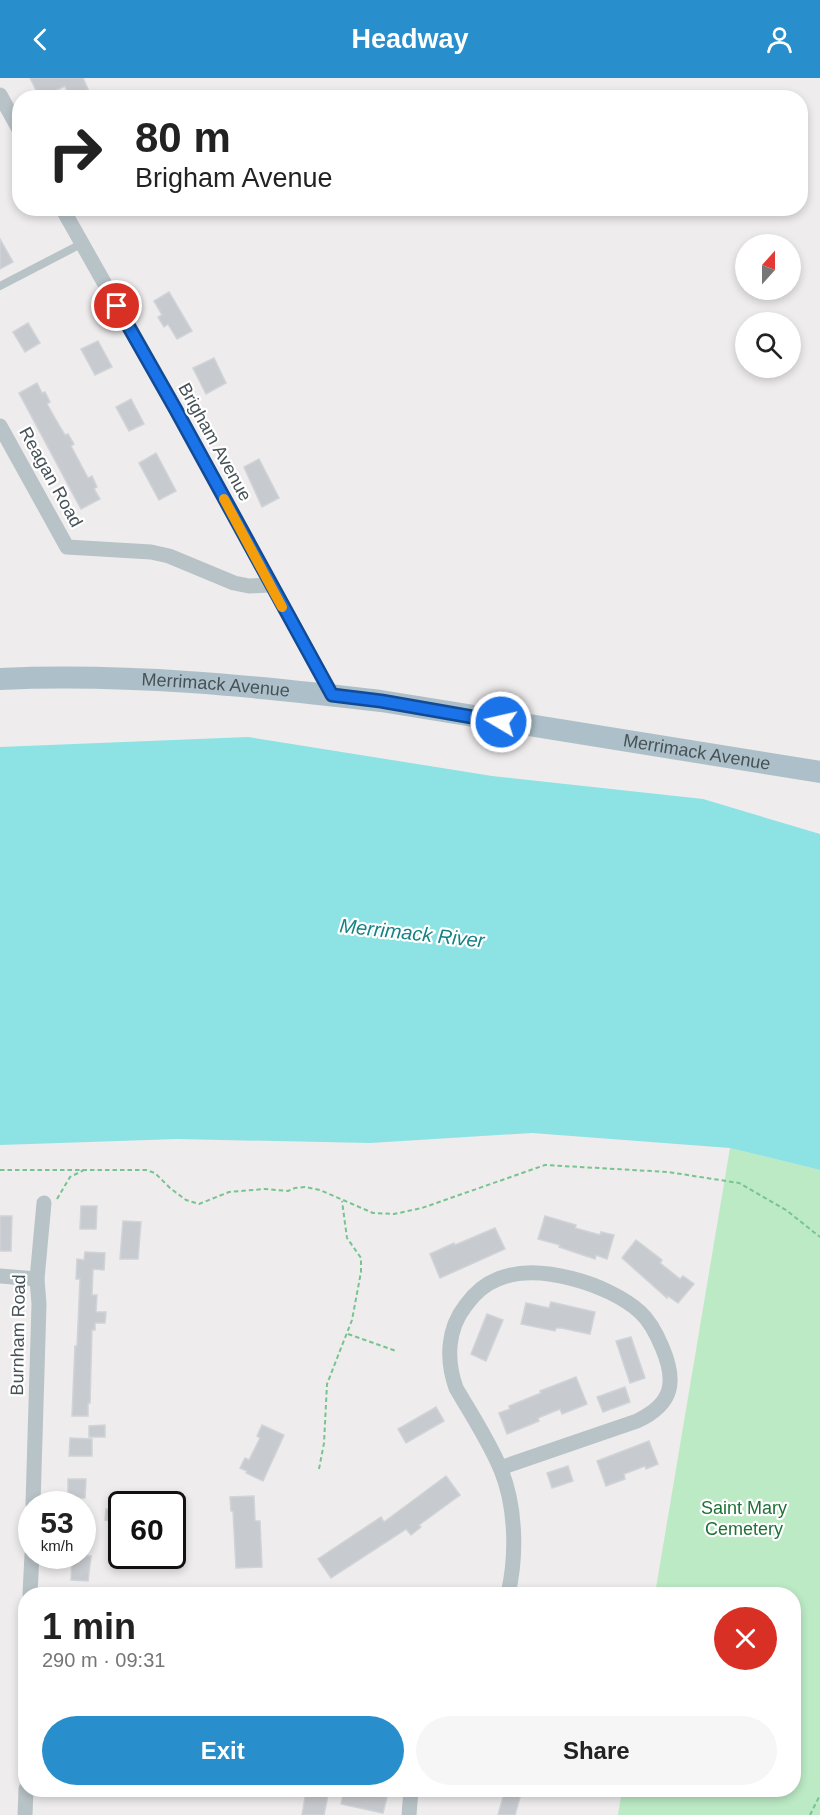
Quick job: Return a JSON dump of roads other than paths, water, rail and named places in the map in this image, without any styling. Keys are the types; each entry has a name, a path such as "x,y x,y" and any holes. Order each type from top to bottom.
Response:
{"main road":[{"name":"Merrimack Avenue","path":"0,679 84,678 212,682 332,695 820,772"}],"street":[{"path":"0,95 12,117"},
{"name":"Brigham Avenue","path":"66,216 176,410 332,695"},
{"name":"Reagan Road","path":"0,426 67,548 151,552 170,556 234,583 249,586 271,585"},
{"name":"Burnham Road","path":"33,1491 39,1304 37,1279 44,1203"},
{"path":"500,1468 637,1421 651,1415 662,1404 669,1390 671,1373 660,1340 641,1313 616,1294 598,1287 555,1276 532,1273 498,1279 483,1287 464,1307 451,1337 449,1360 451,1374 456,1388 500,1468 511,1508 513,1560 509,1587"},
{"path":"0,1276 37,1279"},
{"path":"30,1587 31,1569"},
{"path":"25,1815 26,1797"},
{"path":"409,1815 410,1797"}],"lane":[{"path":"0,286 81,244"}],"water":[{"name":"Merrimack River","path":"248,737 492,776 703,799 820,834 820,1170 730,1148 532,1133 370,1143 177,1139 0,1145 0,747"}],"park label":[{"name":"Saint Mary Cemetery","path":"744,1518"}]}
